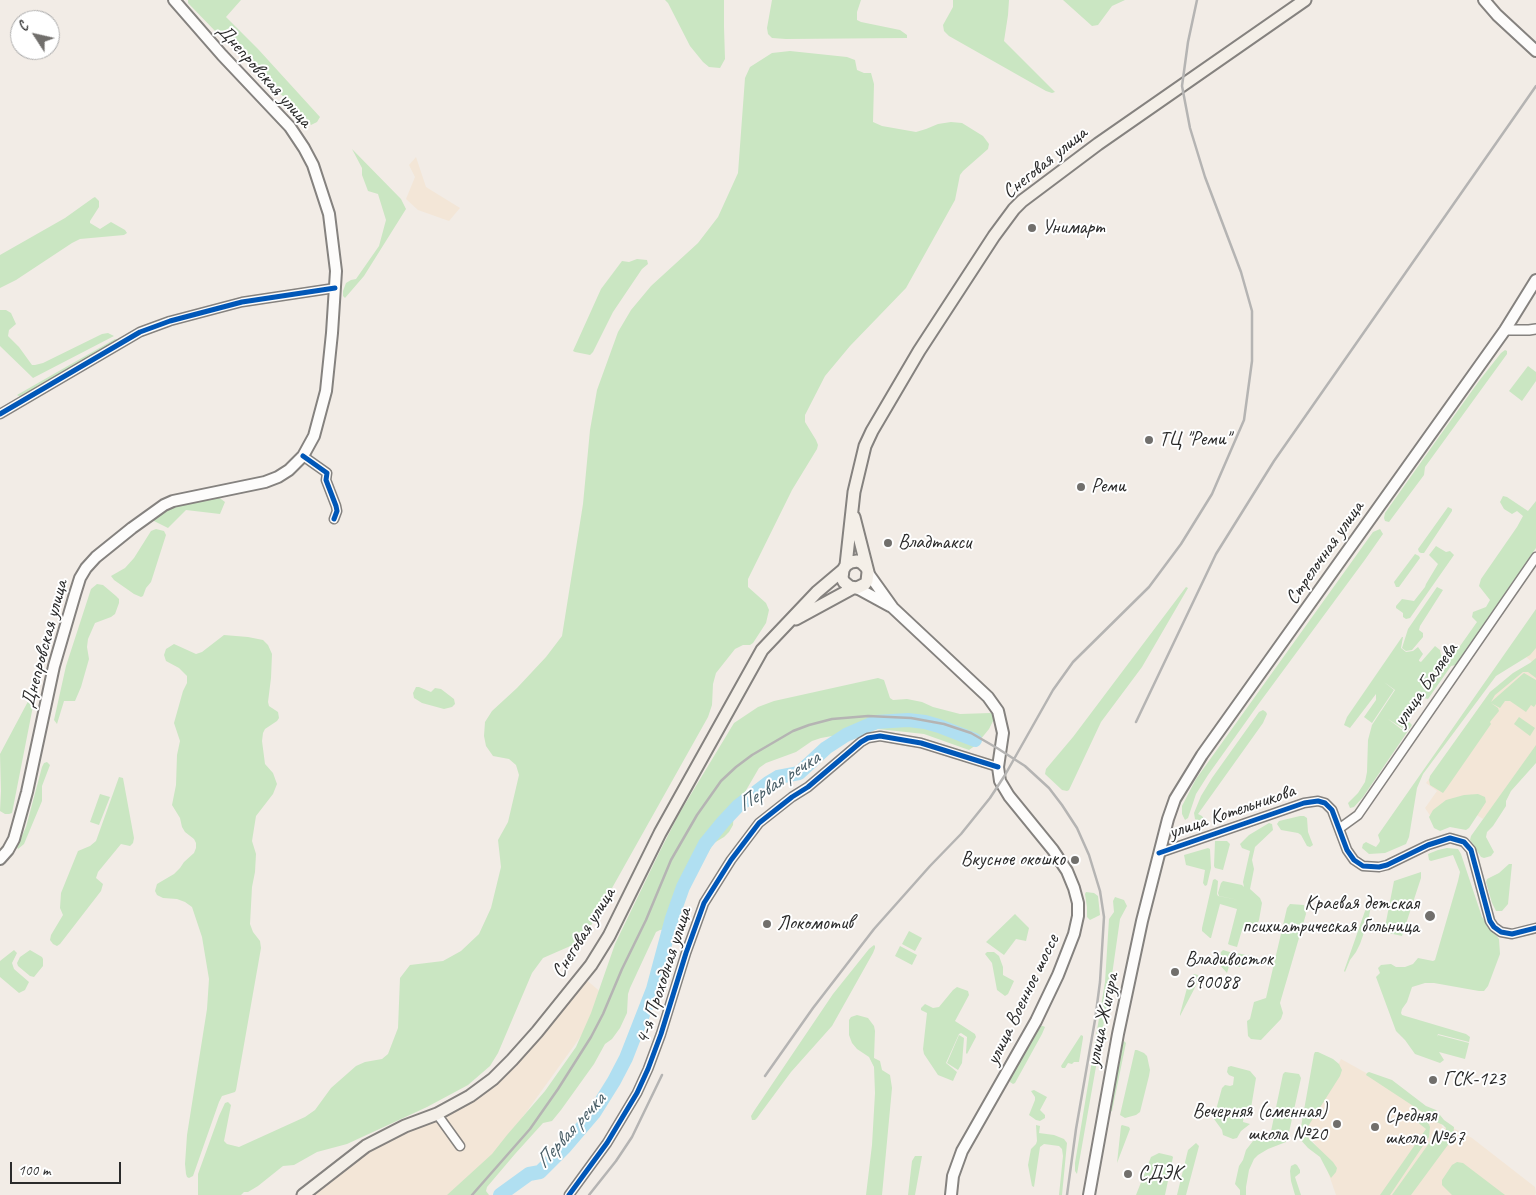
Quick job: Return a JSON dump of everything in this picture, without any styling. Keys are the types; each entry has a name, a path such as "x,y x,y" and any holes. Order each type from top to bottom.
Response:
{"main road":[{"name":"Днепровская улица","path":"0,859 14,839 27,792 54,666 80,578 86,568 96,557 125,533 164,505 173,501 265,482 289,470 303,456 314,436 326,391 336,271 329,214 313,165 290,127 222,55 174,0"},
{"name":"Снеговая улица","path":"303,1195 366,1146 405,1126 437,1114 470,1096 493,1079 537,1032 591,965 609,936 660,833 764,647 817,592 844,568 860,464 872,431 919,351 994,236 1014,209 1098,144 1306,0"},
{"path":"1484,0 1497,15 1536,51"},
{"name":"Стрелочная улица","path":"1159,853 1175,799 1202,756 1505,330 1536,280"},
{"name":"Снеговая улица","path":"852,508 868,570"},
{"path":"783,626 861,586 867,581 868,570 862,563 857,561 851,562 844,568 842,578 846,585 855,588"},
{"name":"улица Военное шоссе","path":"868,570 893,608 988,697 998,711 1003,732 998,767 1000,782 1067,870 1078,903 1078,916 1073,939 1058,976 962,1151 953,1176 951,1195"},
{"name":"улица Военное шоссе","path":"855,588 893,608"},
{"name":"улица Жигура","path":"1089,1195 1118,1034 1159,853"}],"street":[{"path":"0,414 140,332 170,321 242,302 335,288"},
{"path":"1505,330 1536,329"},
{"path":"303,456 327,473 326,480 337,511 334,519"},
{"name":"улица Баляева","path":"1340,828 1358,814 1536,557"},
{"name":"4-я Проходная улица","path":"569,1195 606,1143 637,1093 661,1034 686,952 704,903 731,860 759,823 808,787 868,738 880,736 921,743 998,767"},
{"name":"улица Котельникова","path":"1159,853 1310,802 1318,801 1325,803 1332,810 1340,828 1343,843 1354,860 1363,866 1387,865 1440,840 1450,838 1464,842 1471,850 1490,921 1494,927 1501,932 1512,934 1536,928"},
{"path":"437,1114 460,1146"}],"shaded area":[{"path":"416,157 426,187 460,208 449,221 418,210 406,199 415,177 409,165"},
{"path":"1536,626 1536,755 1483,819 1475,814 1433,820 1425,808 1437,791 1426,783 1490,692 1532,662 1526,657 1522,647"},
{"path":"584,978 603,994 594,1018 499,1150 451,1195 313,1195 371,1147 471,1097"},
{"name":"Средняя школа №67","path":"1341,1059 1368,1074 1440,1122 1443,1128 1453,1128 1472,1138 1535,1187 1535,1195 1336,1195 1321,1152 1306,1132"}],"green space":[{"path":"188,0 241,0 226,17 320,117 317,122 311,125 304,115 245,62 188,3"},
{"path":"665,0 724,0 725,59 720,68 709,67 690,46"},
{"path":"772,0 861,0 857,12 857,20 900,30 907,35 907,38 772,38 768,34 767,28"},
{"path":"953,0 1009,0 1004,41 1055,92 1046,91 949,36 944,31 943,25 953,7"},
{"path":"1063,0 1125,0 1112,6 1098,25 1092,26"},
{"path":"790,51 847,57 855,60 857,70 871,73 874,84 873,122 882,126 916,132 938,124 962,123 983,136 989,144 988,149 960,175 955,200 906,288 850,346 825,376 805,415 805,422 816,440 817,449 792,490 748,579 748,587 766,603 769,610 766,623 753,643 735,649 716,673 713,684 712,705 708,717 584,938 543,958 532,973 498,1053 490,1066 468,1085 427,1107 347,1144 317,1152 294,1165 283,1166 248,1192 244,1192 241,1195 198,1195 198,1174 225,1103 228,1102 231,1105 224,1141 227,1144 239,1147 305,1117 315,1110 331,1088 356,1066 365,1062 382,1059 388,1054 398,1028 400,978 410,965 443,961 461,951 479,934 491,908 501,867 498,840 508,822 519,775 516,765 509,759 493,756 486,746 484,736 485,722 492,711 546,657 562,636 583,504 590,430 597,390 618,332 631,310 651,286 698,243 718,217 738,173 745,78 750,67 772,53"},
{"path":"352,149 401,199 406,209 364,276 345,298 343,291 346,283 356,279 379,246 386,220 378,194 368,191 362,175 362,168"},
{"path":"95,197 99,201 99,207 90,223 100,229 111,222 127,233 124,235 80,239 16,280 0,288 0,255 65,218"},
{"path":"637,259 647,260 648,264 642,269 613,312 593,352 590,355 573,351 601,289 622,261 629,262"},
{"path":"0,310 6,310 11,313 16,324 9,330 8,336 32,365 43,363 102,334 108,333 114,336 33,378 0,346"},
{"path":"115,339 119,340 22,398 17,395"},
{"path":"1505,350 1507,354 1425,467 1424,475 1389,522 1385,521 1385,513 1479,381"},
{"path":"1528,366 1536,372 1536,381 1522,401 1509,391"},
{"path":"217,496 225,502 220,514 186,510 168,528 152,520 172,508"},
{"path":"1503,496 1528,511 1536,501 1536,548 1456,665 1451,666 1428,699 1424,698 1402,728 1388,719 1401,729 1402,729 1408,721 1412,725 1363,797 1354,807 1350,808 1348,803 1365,782 1368,740 1372,725 1395,690 1384,682 1394,690 1372,723 1364,717 1376,700 1376,694 1350,728 1344,725 1347,717 1402,637 1401,648 1406,652 1413,651 1418,647 1423,654 1419,660 1421,662 1435,646 1440,650 1441,655 1453,656 1477,622 1472,617 1473,612 1486,607 1490,600 1479,586 1481,579 1523,516 1517,511 1512,514 1504,509 1500,502"},
{"path":"1448,507 1452,511 1424,553 1419,552 1418,549"},
{"path":"156,529 164,531 166,535 151,582 141,597 114,580 111,576 125,568 134,558 151,531"},
{"path":"1380,529 1383,534 1208,775 1196,794 1188,818 1185,820 1182,814 1182,806 1196,779 1373,532"},
{"path":"1436,546 1446,552 1450,551 1454,555 1410,618 1406,619 1396,606 1402,599 1414,601 1425,587 1438,564 1429,555"},
{"path":"1415,554 1420,558 1399,587 1396,587 1394,582"},
{"path":"97,584 103,585 116,596 119,599 119,603 115,614 95,623 88,639 89,659 81,687 75,701 64,701 57,724 54,720 66,666 91,589"},
{"path":"1186,587 1188,588 1142,667 1101,722 1069,790 1062,790 1045,774 1046,769 1073,737"},
{"path":"1437,587 1443,590 1420,626 1419,630 1423,633 1423,637 1412,650 1406,651 1402,648 1408,629"},
{"path":"1536,609 1536,648 1530,655 1496,676 1423,774 1417,788 1409,837 1406,844 1385,853 1369,854 1362,848 1363,844 1366,842 1376,847 1379,843 1378,835"},
{"path":"224,635 263,640 268,645 272,654 268,702 269,706 278,712 279,718 265,729 262,741 265,764 273,773 277,784 273,794 256,816 252,841 256,854 250,924 260,941 261,948 236,1090 222,1096 193,1176 189,1178 186,1174 185,1164 187,1135 207,1009 209,979 202,937 192,907 177,899 163,898 157,895 155,891 157,884 174,874 194,853 196,848 194,839 185,832 180,818 172,805 180,741 174,723 187,683 187,676 179,668 166,661 164,655 166,649 174,644 196,654 202,652"},
{"path":"1536,658 1536,678 1528,672 1523,672 1495,695 1491,702 1524,673 1536,680 1536,704 1534,707 1531,705 1526,712 1510,701 1505,701 1500,708 1491,703 1499,711 1446,789 1443,793 1430,785 1430,776 1490,692 1513,673"},
{"path":"878,678 884,680 890,698 893,700 907,699 922,702 960,714 991,713 995,717 989,729 976,745 969,750 924,734 878,729 864,733 854,739 832,736 821,738 812,741 796,752 766,763 759,768 734,811 733,825 729,832 714,843 685,889 673,926 670,929 656,932 630,988 627,1013 620,1028 612,1039 605,1044 594,1064 561,1110 552,1121 543,1123 487,1187 486,1191 489,1195 447,1195 492,1154 545,1091 576,1047 591,1013 615,944 660,851 679,814 734,723 758,707 774,701"},
{"path":"416,687 431,692 435,688 441,689 454,699 455,704 444,709 422,703 414,698 413,693"},
{"path":"33,692 35,692 35,696 12,813 5,814 0,811 0,754"},
{"path":"1263,710 1267,714 1263,723 1198,814 1204,819 1199,821 1195,819 1194,813 1201,796 1212,778 1259,712"},
{"path":"1519,717 1535,728 1530,736 1514,724"},
{"path":"1536,745 1536,763 1511,791 1506,801 1506,806 1487,832 1486,837 1494,852 1491,856 1481,857 1470,840 1471,836"},
{"path":"47,762 50,765 42,786 42,801 24,844 18,849 17,847 26,827 42,767"},
{"path":"119,777 123,778 134,838 133,843 130,846 121,844 98,872 96,878 103,884 101,891 57,946 50,940 63,915 60,908 61,893 78,851 96,841"},
{"path":"100,794 110,797 99,825 90,822"},
{"path":"1478,794 1485,797 1486,802 1469,828 1466,830 1450,827 1440,831 1434,828 1429,817 1433,810 1446,800 1464,795"},
{"path":"1300,816 1307,818 1308,832 1313,845 1310,847 1307,846 1301,835 1281,830 1277,824 1279,821"},
{"path":"1269,823 1272,824 1273,830 1255,847 1252,860 1254,869 1250,889 1260,898 1262,903 1256,927 1253,929 1243,928 1237,947 1228,944 1237,909 1220,904 1210,938 1202,931 1202,928 1213,880 1218,881 1218,896 1239,900 1219,896 1221,883 1223,881 1244,887 1243,882 1250,851 1242,848 1240,844 1249,835"},
{"path":"1215,841 1227,841 1230,844 1223,870 1214,866"},
{"path":"1447,848 1458,849 1461,854 1482,917 1499,939 1500,954 1488,986 1484,991 1434,983 1425,983 1412,987 1407,1002 1402,1009 1402,1015 1466,1034 1470,1037 1469,1042 1438,1034 1437,1037 1438,1035 1469,1043 1465,1059 1439,1052 1444,1060 1440,1063 1415,1054 1396,1031 1376,977 1380,973 1378,968 1381,965 1391,964 1396,967 1405,967 1413,964 1418,958 1435,960 1460,872 1453,855 1431,861 1428,854"},
{"path":"1210,849 1211,868 1207,885 1205,886 1203,883 1205,870 1186,865 1184,855"},
{"path":"1509,864 1512,864 1508,904 1502,911 1496,911 1486,882 1487,879 1499,873"},
{"path":"1421,872 1421,878 1402,936 1384,932 1394,881"},
{"path":"1086,892 1094,893 1098,896 1100,915 1090,920 1087,917"},
{"path":"1115,897 1124,900 1127,906 1120,919 1111,982 1077,1174 1075,1163 1105,982 1109,919 1114,912 1113,901"},
{"path":"1372,901 1368,921 1360,944 1345,972 1365,911"},
{"path":"1290,904 1304,905 1306,914 1280,1003 1283,1013 1281,1019 1261,1040 1251,1039 1248,1036 1247,1021 1250,1019 1254,1002 1266,998 1287,908"},
{"path":"1015,914 1029,928 1026,941 1016,939 1004,955 986,942"},
{"path":"909,931 922,938 915,951 902,944"},
{"path":"874,945 873,953 832,1026 791,1072 757,1118 752,1120 751,1116 754,1111 833,994"},
{"path":"900,946 917,955 912,965 895,956"},
{"path":"14,950 17,953 12,963 14,969 29,982 25,990 19,993 0,977 0,961"},
{"path":"30,950 43,959 43,966 34,977 30,976 17,963 20,957"},
{"path":"1223,950 1233,953 1227,973 1218,963"},
{"path":"987,952 994,952 999,956 1003,967 1003,975 1014,981 1008,994 1005,996 997,990 992,963 985,954"},
{"path":"1236,953 1252,956 1250,962 1241,962 1240,967 1233,966"},
{"path":"1194,974 1200,978 1180,1016 1190,977"},
{"path":"957,987 968,991 969,995 955,1021 975,1034 976,1037 967,1054 967,1037 961,1033 959,1034 946,1063 957,1072 953,1081 938,1075 924,1054 927,1013 921,1010 921,1008 925,1004 933,1008 939,1007"},
{"path":"857,1015 868,1018 874,1026 874,1058 880,1061 882,1070 890,1075 892,1088 882,1195 866,1195 872,1145 875,1093 874,1067 869,1057 852,1043 849,1035 849,1020"},
{"path":"1041,1026 1045,1027 1042,1034 1013,1084 1010,1080"},
{"path":"959,1035 964,1038 962,1063 958,1070 947,1063"},
{"path":"1081,1035 1083,1038 1079,1062 1068,1063 1065,1068 1062,1068 1061,1066"},
{"path":"1124,1041 1126,1043 1112,1111 1109,1112 1122,1044"},
{"path":"1135,1050 1147,1056 1150,1070 1140,1112 1125,1118 1120,1115"},
{"path":"1315,1052 1333,1059 1342,1070 1307,1128 1309,1139 1337,1168 1331,1178 1320,1157 1299,1138"},
{"path":"1231,1066 1250,1071 1256,1078 1250,1114 1244,1113 1243,1122 1250,1124 1241,1131 1237,1138 1233,1139 1223,1135 1222,1130 1214,1119 1222,1088 1225,1085 1233,1085 1234,1077 1227,1072 1228,1067"},
{"path":"1285,1072 1299,1074 1301,1078 1288,1137 1286,1142 1268,1149 1254,1159 1249,1170 1246,1195 1240,1195 1240,1190 1235,1184 1239,1166 1246,1150 1253,1141 1256,1139 1266,1140 1270,1136"},
{"path":"1369,1072 1392,1080 1426,1106 1436,1110 1444,1120 1454,1127 1453,1138 1411,1195 1392,1195 1432,1139 1443,1137 1446,1128 1366,1075"},
{"path":"1034,1090 1047,1097 1040,1110 1045,1115 1045,1118 1040,1121 1029,1115 1035,1100 1031,1091"},
{"path":"1419,1117 1424,1118 1428,1122 1430,1127 1429,1137 1390,1195 1380,1195 1426,1129 1416,1121"},
{"path":"1036,1125 1040,1126 1039,1133 1054,1135 1064,1139 1067,1143 1062,1195 1059,1195 1063,1156 1062,1149 1059,1146 1044,1144 1040,1147 1034,1187 1032,1186 1028,1165 1031,1149 1037,1141"},
{"path":"1121,1126 1130,1129 1117,1163"},
{"path":"1196,1143 1199,1146 1186,1195 1177,1195 1188,1150"},
{"path":"1159,1153 1173,1157 1165,1195 1136,1195 1151,1157"},
{"path":"915,1156 922,1156 915,1195 908,1195 912,1161"},
{"path":"1457,1162 1463,1163 1505,1195 1452,1195 1442,1185 1442,1180 1452,1165"},
{"path":"1295,1164 1300,1170 1300,1173 1295,1177 1301,1195 1295,1195 1291,1181 1291,1166"}],"waterway":[{"name":"Первая речка","path":"500,1195 529,1174 540,1172 565,1147 594,1113 614,1081 626,1058 653,989 672,918 683,887 705,844 738,806 778,777 799,773 826,748 846,735 876,722 908,720 925,722 975,740"}],"railway":[{"path":"765,1076 813,1008 874,929 961,834 990,798 1053,690 1073,662 1149,587 1181,544 1212,494 1244,420 1252,361 1252,311 1241,272 1205,177 1190,128 1182,86 1188,42 1197,0"},
{"path":"1136,722 1216,554 1274,461 1536,86"},
{"path":"472,1195 530,1129 591,1037 646,920 671,860 697,815 721,781 752,755 793,731 832,719 868,716 911,718 944,724 971,733 997,748 1025,766 1049,788 1077,828 1089,855 1100,891 1104,917 1100,982 1067,1195"},
{"path":"589,1195 632,1137 662,1075"}],"cycle path":[{"path":"0,414 140,332 170,321 242,302 335,288"},
{"path":"303,456 327,473 326,480 337,511 334,519"},
{"path":"569,1195 607,1143 637,1093 661,1034 686,953 704,903 731,860 759,823 808,787 868,738 880,736 921,743 998,767"},
{"path":"1159,853 1304,803 1318,801 1325,803 1332,810 1347,850 1354,860 1363,866 1379,867 1387,865 1428,845 1450,838 1464,842 1471,850 1490,921 1494,927 1501,932 1512,934 1536,928"}],"place":[{"name":"Унимарт","path":"1032,228"},
{"name":"ТЦ \"Реми\"","path":"1149,440"},
{"name":"Реми","path":"1081,487"},
{"name":"Владтакси","path":"888,543"},
{"name":"Вкусное окошко","path":"1075,860"},
{"name":"Краевая детская психиатрическая больница","path":"1430,916"},
{"name":"Локомотив","path":"767,924"},
{"name":"Владивосток 690088","path":"1175,972"},
{"name":"ГСК-123","path":"1433,1080"},
{"name":"Вечерняя (сменная) школа №20","path":"1337,1124"},
{"name":"Средняя школа №67","path":"1375,1127"},
{"name":"СДЭК","path":"1128,1174"}]}
